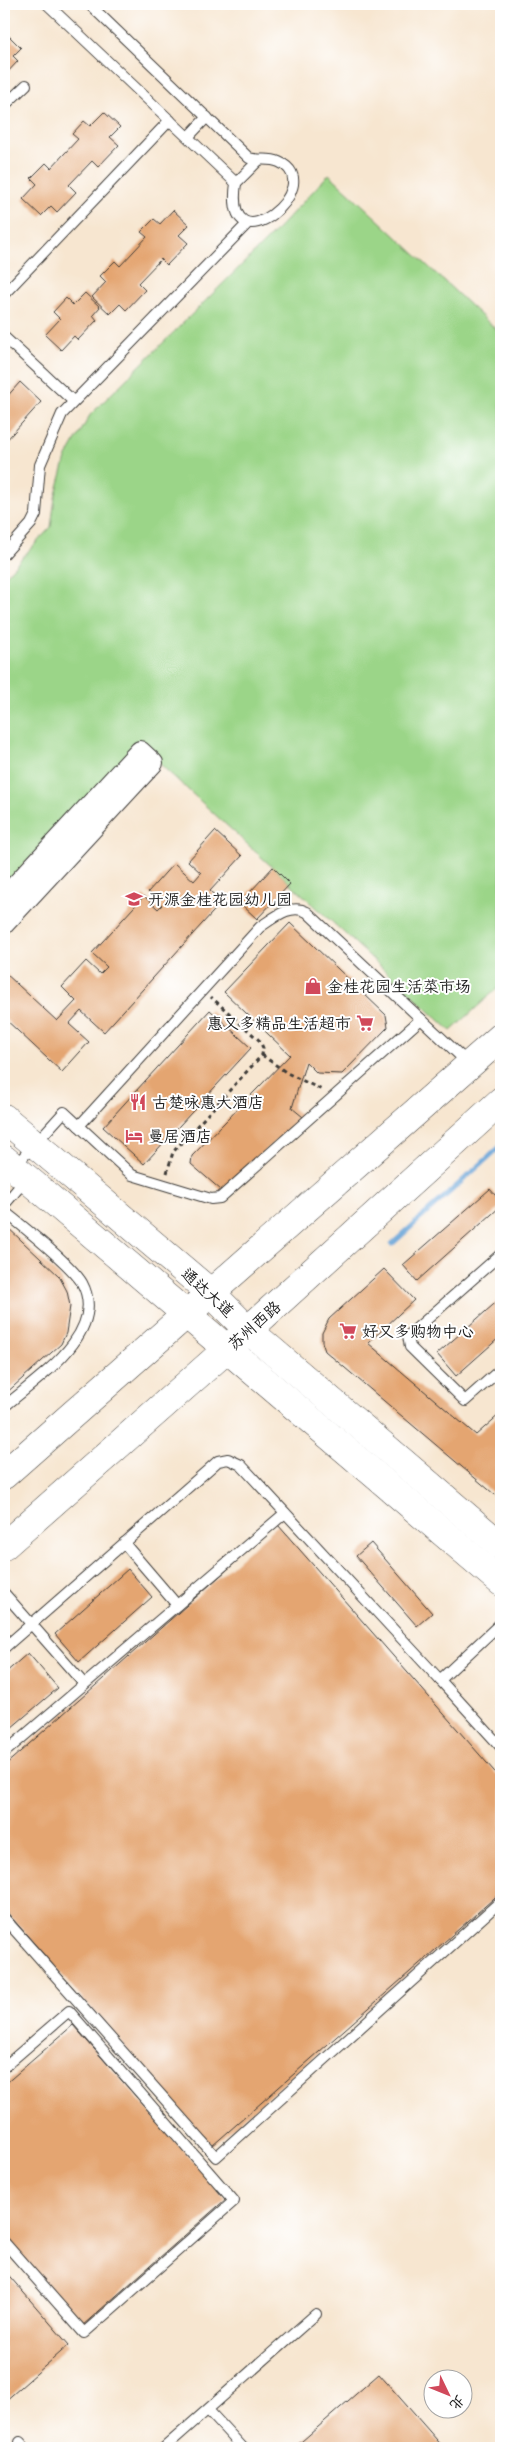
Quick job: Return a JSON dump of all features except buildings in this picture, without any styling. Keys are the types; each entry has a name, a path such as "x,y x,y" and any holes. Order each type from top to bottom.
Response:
{"main road":[{"path":"4,1475 501,1037"},
{"name":"苏州西路","path":"4,1546 226,1350 501,1102"},
{"name":"通达大道","path":"4,1118 211,1293 248,1330 501,1546"},
{"name":"通达大道","path":"15,1169 501,1582"}],"street":[{"path":"7,908 49,863 153,763 140,751 49,863"}],"lane":[{"path":"48,4 236,183"},
{"path":"4,554 31,524 36,514 40,465 62,414 248,222 266,219 274,213 289,199 293,188 293,176 288,168 279,162 258,161 249,158 88,4"},
{"path":"4,106 26,85"},
{"path":"188,137 207,117"},
{"path":"4,294 170,120"},
{"path":"248,222 240,216 235,207 236,183 258,161"},
{"path":"5,340 73,401"},
{"path":"79,1126 260,927 282,912 301,909 307,912 470,1065"},
{"path":"4,1205 15,1169 64,1112 132,1175 211,1199 220,1198 421,1019"},
{"path":"4,1211 82,1282 88,1307 86,1321 76,1342 4,1407"},
{"path":"501,1254 408,1336 410,1347 465,1401 501,1369"},
{"path":"4,1648 218,1461 228,1458 242,1465 501,1747"},
{"path":"4,1753 285,1513"},
{"path":"124,1543 177,1605"},
{"path":"4,1593 84,1684"},
{"path":"440,1680 501,1623"},
{"path":"4,1918 216,2157 501,1901"},
{"path":"4,2242 84,2333 234,2201 69,2011 5,2064"},
{"path":"164,2448 316,2314"},
{"path":"208,2410 243,2448"}],"path":[{"path":"164,1186 173,1152 262,1055 263,1048 260,1041 203,990"},
{"path":"262,1055 287,1073 335,1096"}],"green space":[{"path":"329,174 501,334 501,985 451,1031 137,743 4,886 4,577 51,527 55,498 66,458 90,415 272,235"}],"waterway":[{"path":"392,1244 501,1146"}],"place":[{"name":"开源金桂花园幼儿园","path":"134,899"},
{"name":"金桂花园生活菜市场","path":"313,986"},
{"name":"惠又多精品生活超市","path":"365,1023"},
{"name":"古楚咏惠大酒店","path":"138,1102"},
{"name":"曼居酒店","path":"134,1136"},
{"name":"好又多购物中心","path":"348,1331"}]}
